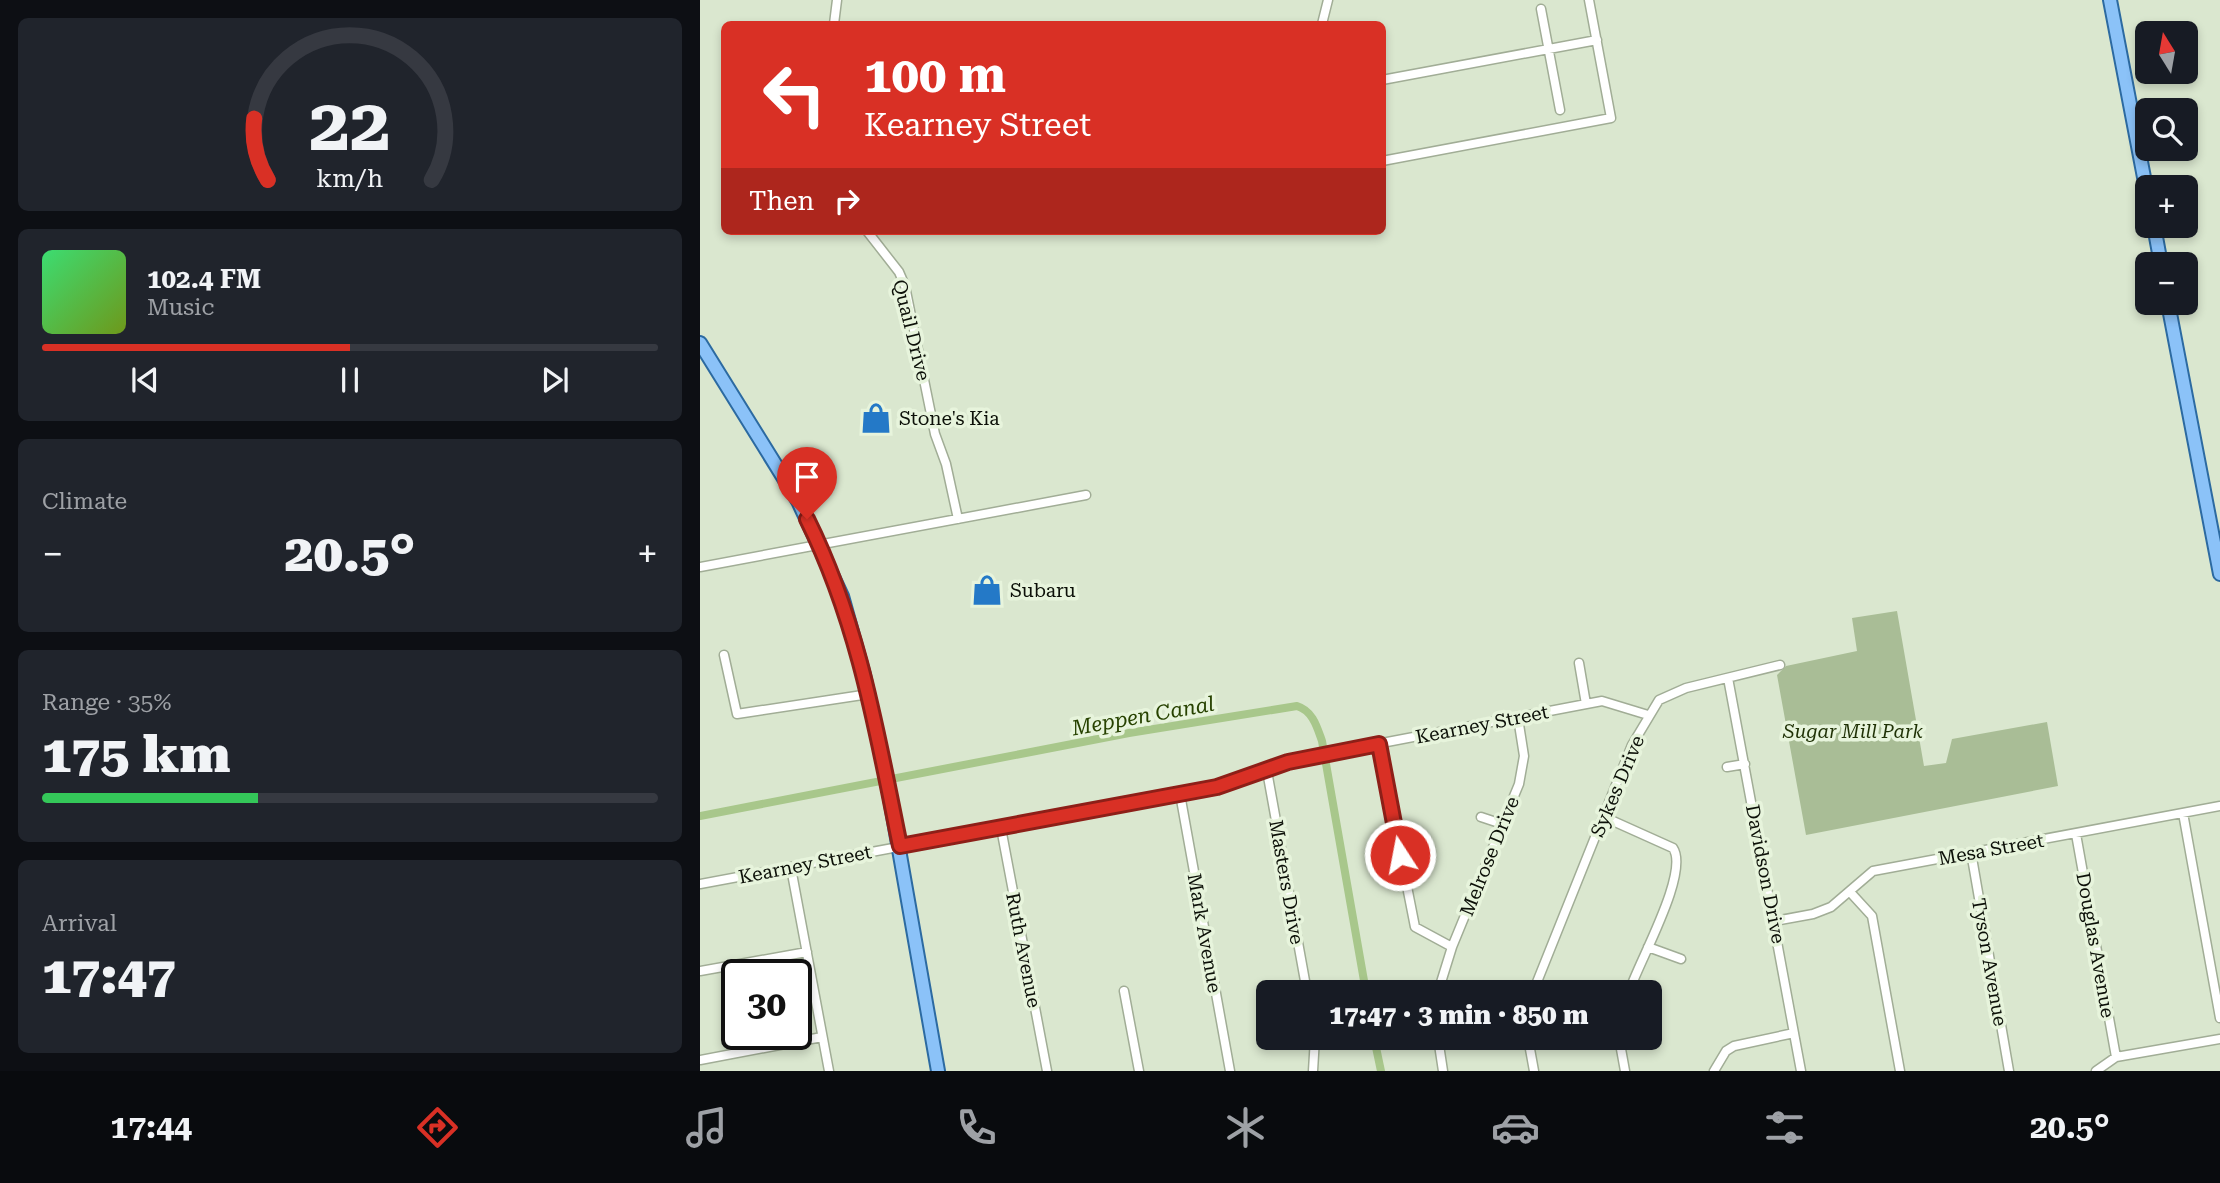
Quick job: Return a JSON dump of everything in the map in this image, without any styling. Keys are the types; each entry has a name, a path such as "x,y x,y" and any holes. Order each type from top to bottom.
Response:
{"main road":[{"path":"2110,0 2144,175"},
{"path":"2170,315 2220,574"},
{"path":"700,343 780,468 820,545 842,596 869,694 885,770 938,1071"}],"street":[{"path":"834,21 837,0"},
{"path":"1323,21 1328,0"},
{"path":"1386,160 1611,118 1589,0"},
{"path":"1541,9 1560,110"},
{"path":"1386,79 1597,40"},
{"name":"Quail Drive","path":"870,235 899,272 905,286 935,434 946,464 958,519"},
{"path":"700,567 1086,495"},
{"path":"724,655 737,714 869,694"},
{"path":"1579,663 1587,704"},
{"name":"Sykes Drive","path":"1537,980 1648,715 1668,695 1780,665"},
{"name":"Davidson Drive","path":"1728,678 1801,1071"},
{"name":"Kearney Street","path":"700,884 1181,794 1319,755 1602,701 1648,715"},
{"name":"Melrose Drive","path":"1442,980 1452,947 1519,784 1524,756 1518,718"},
{"path":"1379,744 1409,909 1415,927 1452,947"},
{"path":"1727,767 1745,764"},
{"name":"Masters Drive","path":"1267,771 1305,980"},
{"name":"Mark Avenue","path":"1181,794 1230,1071"},
{"name":"Mesa Street","path":"1775,920 1813,914 1831,906 1850,892 1865,875 1874,871 2220,806"},
{"path":"2183,813 2220,1018"},
{"path":"1481,817 1502,824"},
{"path":"1604,817 1672,848 1677,854 1673,883 1634,980"},
{"name":"Ruth Avenue","path":"1001,828 1047,1071"},
{"name":"Douglas Avenue","path":"2076,834 2116,1057"},
{"name":"Tyson Avenue","path":"1970,852 2009,1071"},
{"path":"792,868 829,1071"},
{"path":"1850,892 1872,916 1900,1071"},
{"path":"1648,947 1681,959"},
{"path":"700,971 807,952"},
{"path":"1124,991 1139,1071"},
{"path":"1714,1071 1726,1051 1734,1046 1794,1033"},
{"path":"700,1060 822,1037"},
{"path":"2096,1071 2116,1057 2220,1039"},
{"path":"1313,1071 1314,1050"},
{"path":"1440,1050 1443,1071"},
{"path":"1530,1050 1534,1071"},
{"path":"1621,1050 1625,1071"}],"green space":[{"name":"Sugar Mill Park","path":"1897,611 1924,766 1946,763 1952,739 2047,722 2058,786 1806,835 1777,675 1786,666 1857,651 1852,618"}],"waterway":[{"name":"Meppen Canal","path":"700,816 1129,733 1297,706 1311,716 1322,741 1364,980"},
{"name":"Meppen Canal","path":"1377,1050 1381,1071"}],"place":[{"name":"Stone's Kia","path":"876,418"},
{"name":"Subaru","path":"987,590"}],"route":[{"path":"807,519 842,596 851,626 870,698 900,846 1217,787 1288,762 1379,744 1400,855"}]}
